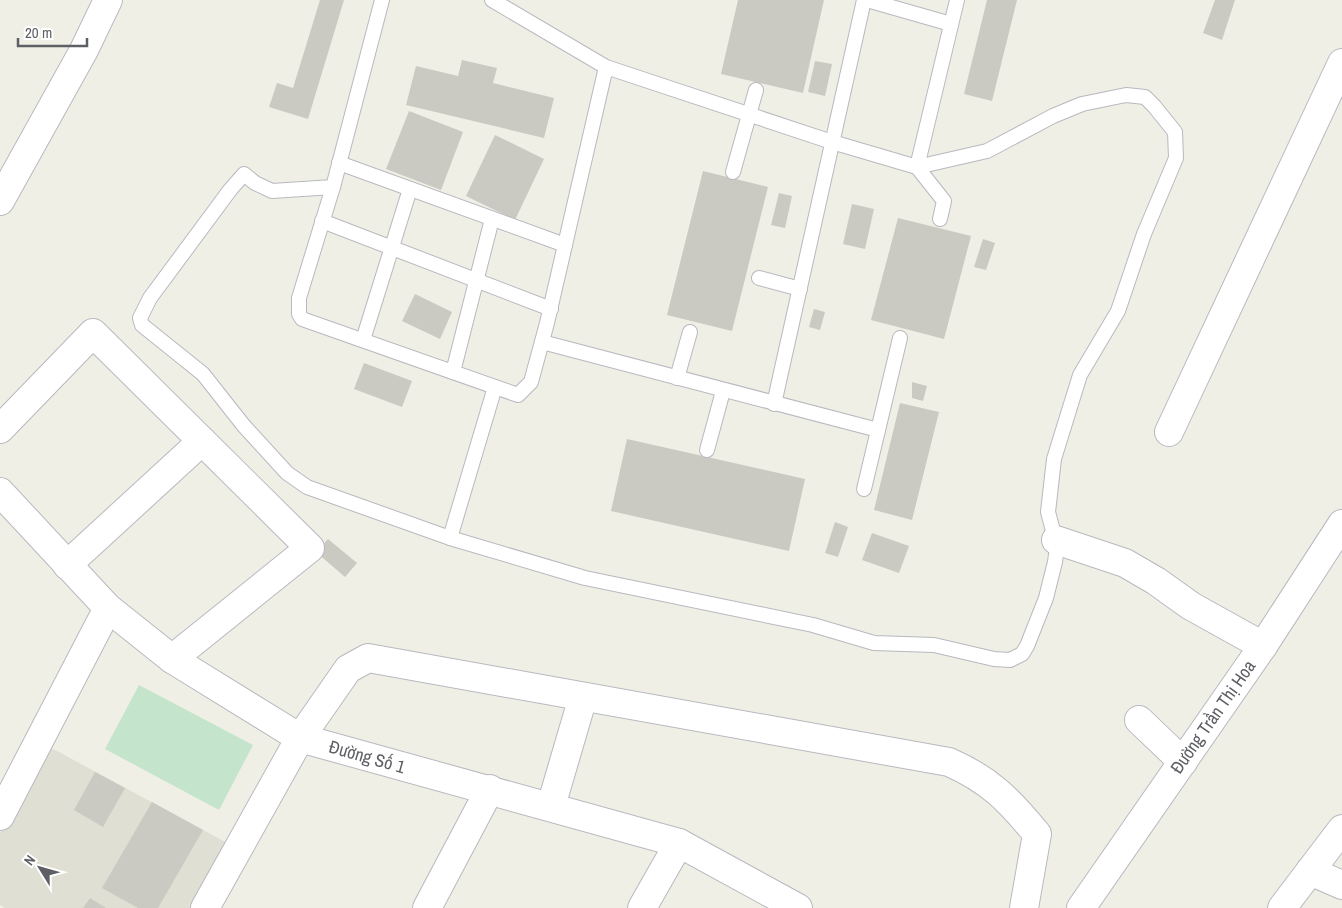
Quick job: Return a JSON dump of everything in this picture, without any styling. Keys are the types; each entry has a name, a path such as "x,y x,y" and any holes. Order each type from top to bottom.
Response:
{"street":[{"path":"0,201 84,50 108,0"},
{"path":"1168,432 1342,63"},
{"path":"0,429 93,333 310,548 172,659"},
{"path":"67,565 202,441"},
{"name":"Đường Số 1","path":"0,492 108,608 172,659 300,738 406,769 490,789 679,843 798,908"},
{"name":"Đường Trần Thị Hoa","path":"1081,908 1263,646 1342,524"},
{"path":"1056,540 1125,563 1156,580 1191,606 1263,646"},
{"path":"0,816 108,608"},
{"path":"205,908 300,738 348,669 368,658 949,762 974,773 1009,800 1037,834 1024,908"},
{"path":"551,806 583,697"},
{"path":"1139,720 1183,762"},
{"path":"427,908 490,789"},
{"path":"1282,908 1342,829"},
{"path":"649,906 679,843"},
{"path":"1310,871 1342,885"}],"lane":[{"path":"382,0 333,187 299,298 299,314 302,319 518,395 531,382 551,309 606,67"},
{"path":"333,187 272,191 254,183 244,174 150,298 140,318 142,325 203,374 244,426 286,473 307,487 450,538 585,578 813,625 874,643 934,645 994,659 1010,660 1022,654 1028,646 1046,598 1056,562 1056,540 1048,512 1054,459 1080,375 1118,311 1144,234 1176,158 1175,132 1154,106 1145,98 1126,96 1082,104 1053,116 987,151 917,167 832,142 606,67 492,0"},
{"path":"774,404 865,0 951,24"},
{"path":"917,167 957,0"},
{"path":"733,172 756,90"},
{"path":"339,163 565,245"},
{"path":"917,167 944,201 940,220"},
{"path":"362,340 410,189"},
{"path":"453,372 492,218"},
{"path":"322,221 551,309"},
{"path":"759,278 800,289"},
{"path":"677,378 690,332"},
{"path":"864,489 900,338"},
{"path":"542,342 723,391 878,430"},
{"path":"450,538 495,387"},
{"path":"707,450 723,391"}],"shaded area":[{"path":"46,745 231,845 196,908 5,908 0,905 0,833"}],"green space":[{"path":"139,685 253,745 219,810 105,749"}],"building":[{"path":"320,0 344,0 308,119 269,107 277,83 293,88"},
{"path":"738,0 824,0 803,93 721,74"},
{"path":"987,0 1017,0 992,101 964,94"},
{"path":"1215,0 1235,0 1222,40 1203,33"},
{"path":"462,60 497,68 493,83 554,98 544,138 406,105 416,66 458,76"},
{"path":"815,61 832,64 825,96 808,92"},
{"path":"409,111 463,132 441,190 386,169"},
{"path":"495,135 544,159 515,220 466,196"},
{"path":"703,171 768,187 732,331 667,315"},
{"path":"779,193 792,196 785,228 771,225"},
{"path":"852,204 874,209 865,249 843,244"},
{"path":"898,218 971,236 944,339 871,320"},
{"path":"983,239 995,243 986,270 974,267"},
{"path":"415,294 452,312 440,339 402,321"},
{"path":"814,309 825,312 820,330 809,327"},
{"path":"364,363 412,381 402,407 354,389"},
{"path":"912,382 927,386 923,401 912,398"},
{"path":"900,403 939,412 912,520 874,510"},
{"path":"627,439 805,479 789,551 611,511"},
{"path":"835,522 848,527 838,557 825,553"},
{"path":"872,533 909,546 899,573 862,560"},
{"path":"328,539 357,563 345,577 316,552"},
{"path":"95,772 125,788 103,827 74,810"},
{"path":"152,802 203,830 158,908 138,908 102,888"},
{"path":"90,898 106,908 83,908"}]}
